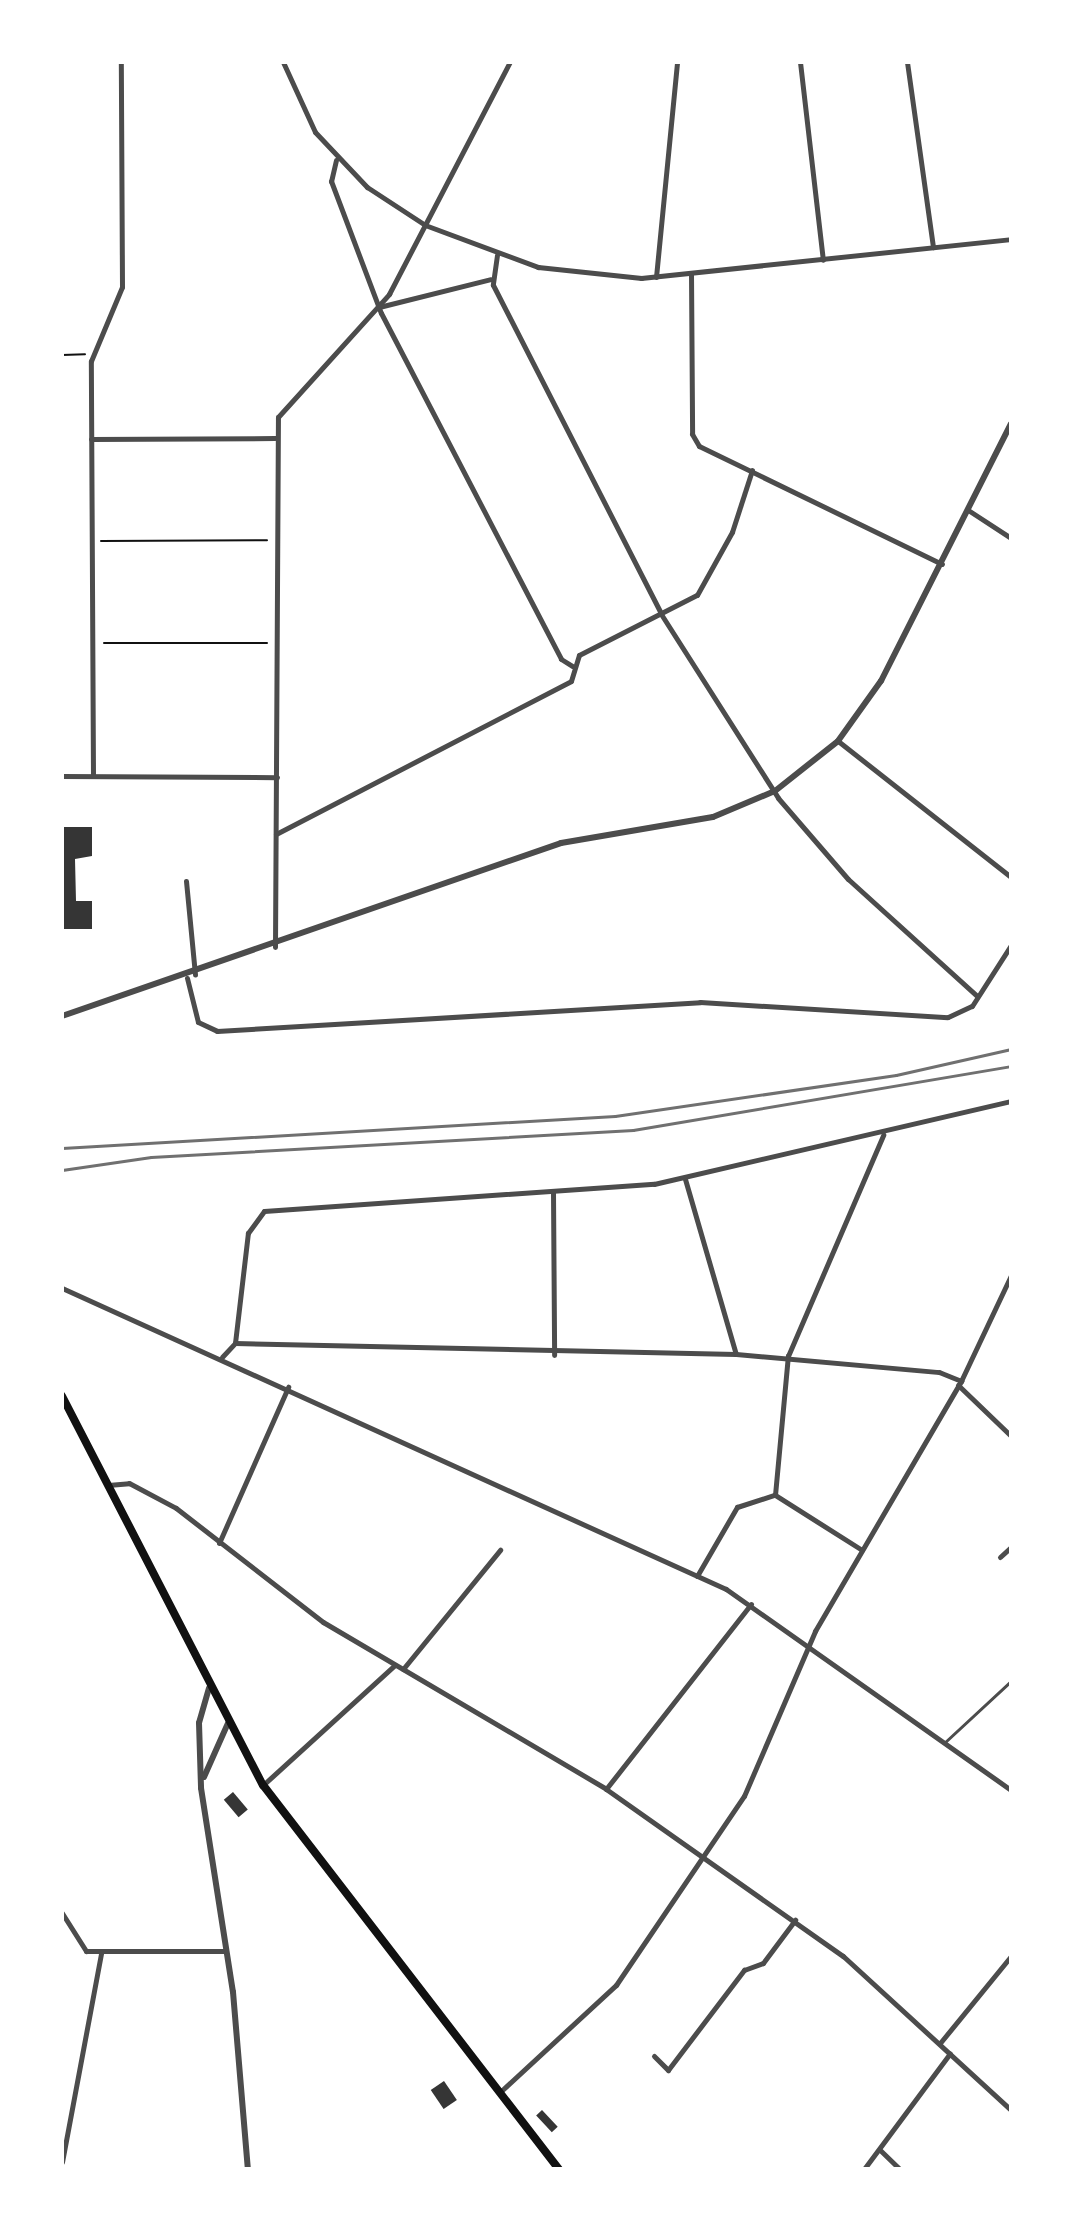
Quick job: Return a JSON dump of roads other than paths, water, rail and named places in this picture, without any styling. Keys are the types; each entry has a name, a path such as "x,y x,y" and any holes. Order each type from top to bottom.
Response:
{"main road":[{"path":"62,1396 209,1688 263,1785 559,2169"}],"street":[{"path":"93,775 92,354 122,287 121,62"},
{"path":"283,62 303,112 336,160 425,225 497,255 580,274 656,277 1011,239"},
{"path":"275,947 275,438 287,401 378,307 425,225 510,62"},
{"path":"656,277 677,62"},
{"path":"800,62 823,260"},
{"path":"907,62 933,247"},
{"path":"336,160 331,181 378,307 561,659 572,666"},
{"path":"497,255 491,279 661,614 775,791 848,879 977,996"},
{"path":"691,273 692,434 699,446 942,564"},
{"path":"378,307 491,279"},
{"path":"62,1016 187,978 561,843 713,817 775,791 838,741 887,671 1011,424"},
{"path":"91,439 275,438"},
{"path":"276,834 571,681 572,666 579,655 697,595 716,568 752,470"},
{"path":"968,510 1011,538"},
{"path":"838,741 1011,877"},
{"path":"62,776 277,777"},
{"path":"186,881 195,975"},
{"path":"187,978 198,1022 217,1031 700,1002 948,1017 966,1011 1011,945"},
{"path":"222,1357 235,1343 248,1233 264,1211 553,1192 685,1179 770,1152 884,1134 1011,1101"},
{"path":"775,1495 788,1356 884,1134"},
{"path":"685,1179 736,1354"},
{"path":"553,1192 554,1355"},
{"path":"500,2092 616,1985 753,1780 809,1644 959,1383 1008,1288 1011,1275"},
{"path":"62,1288 288,1387 697,1576 751,1604 1011,1790"},
{"path":"235,1343 554,1355 788,1356 959,1383 1011,1436"},
{"path":"219,1543 288,1387"},
{"path":"107,1486 129,1483 176,1508 323,1622 606,1789 795,1920 940,2043 1011,2110"},
{"path":"697,1576 737,1507 775,1495 862,1550"},
{"path":"1000,1557 1011,1547"},
{"path":"403,1669 500,1550"},
{"path":"606,1789 751,1604"},
{"path":"263,1785 395,1665"},
{"path":"209,1688 199,1723 201,1788 226,1951 248,2169"},
{"path":"201,1788 215,1738 228,1723"},
{"path":"62,1913 74,1943 101,1953 226,1951"},
{"path":"654,2056 668,2070 744,1970 763,1963 795,1920"},
{"path":"62,2162 101,1953"},
{"path":"940,2043 1011,1956"},
{"path":"864,2169 950,2053"},
{"path":"880,2150 900,2169"}],"lane":[{"path":"944,1743 1011,1681"}],"railway":[{"path":"62,1148 615,1116 896,1075 1011,1049"},
{"path":"62,1170 151,1157 633,1130 1011,1066"}]}
